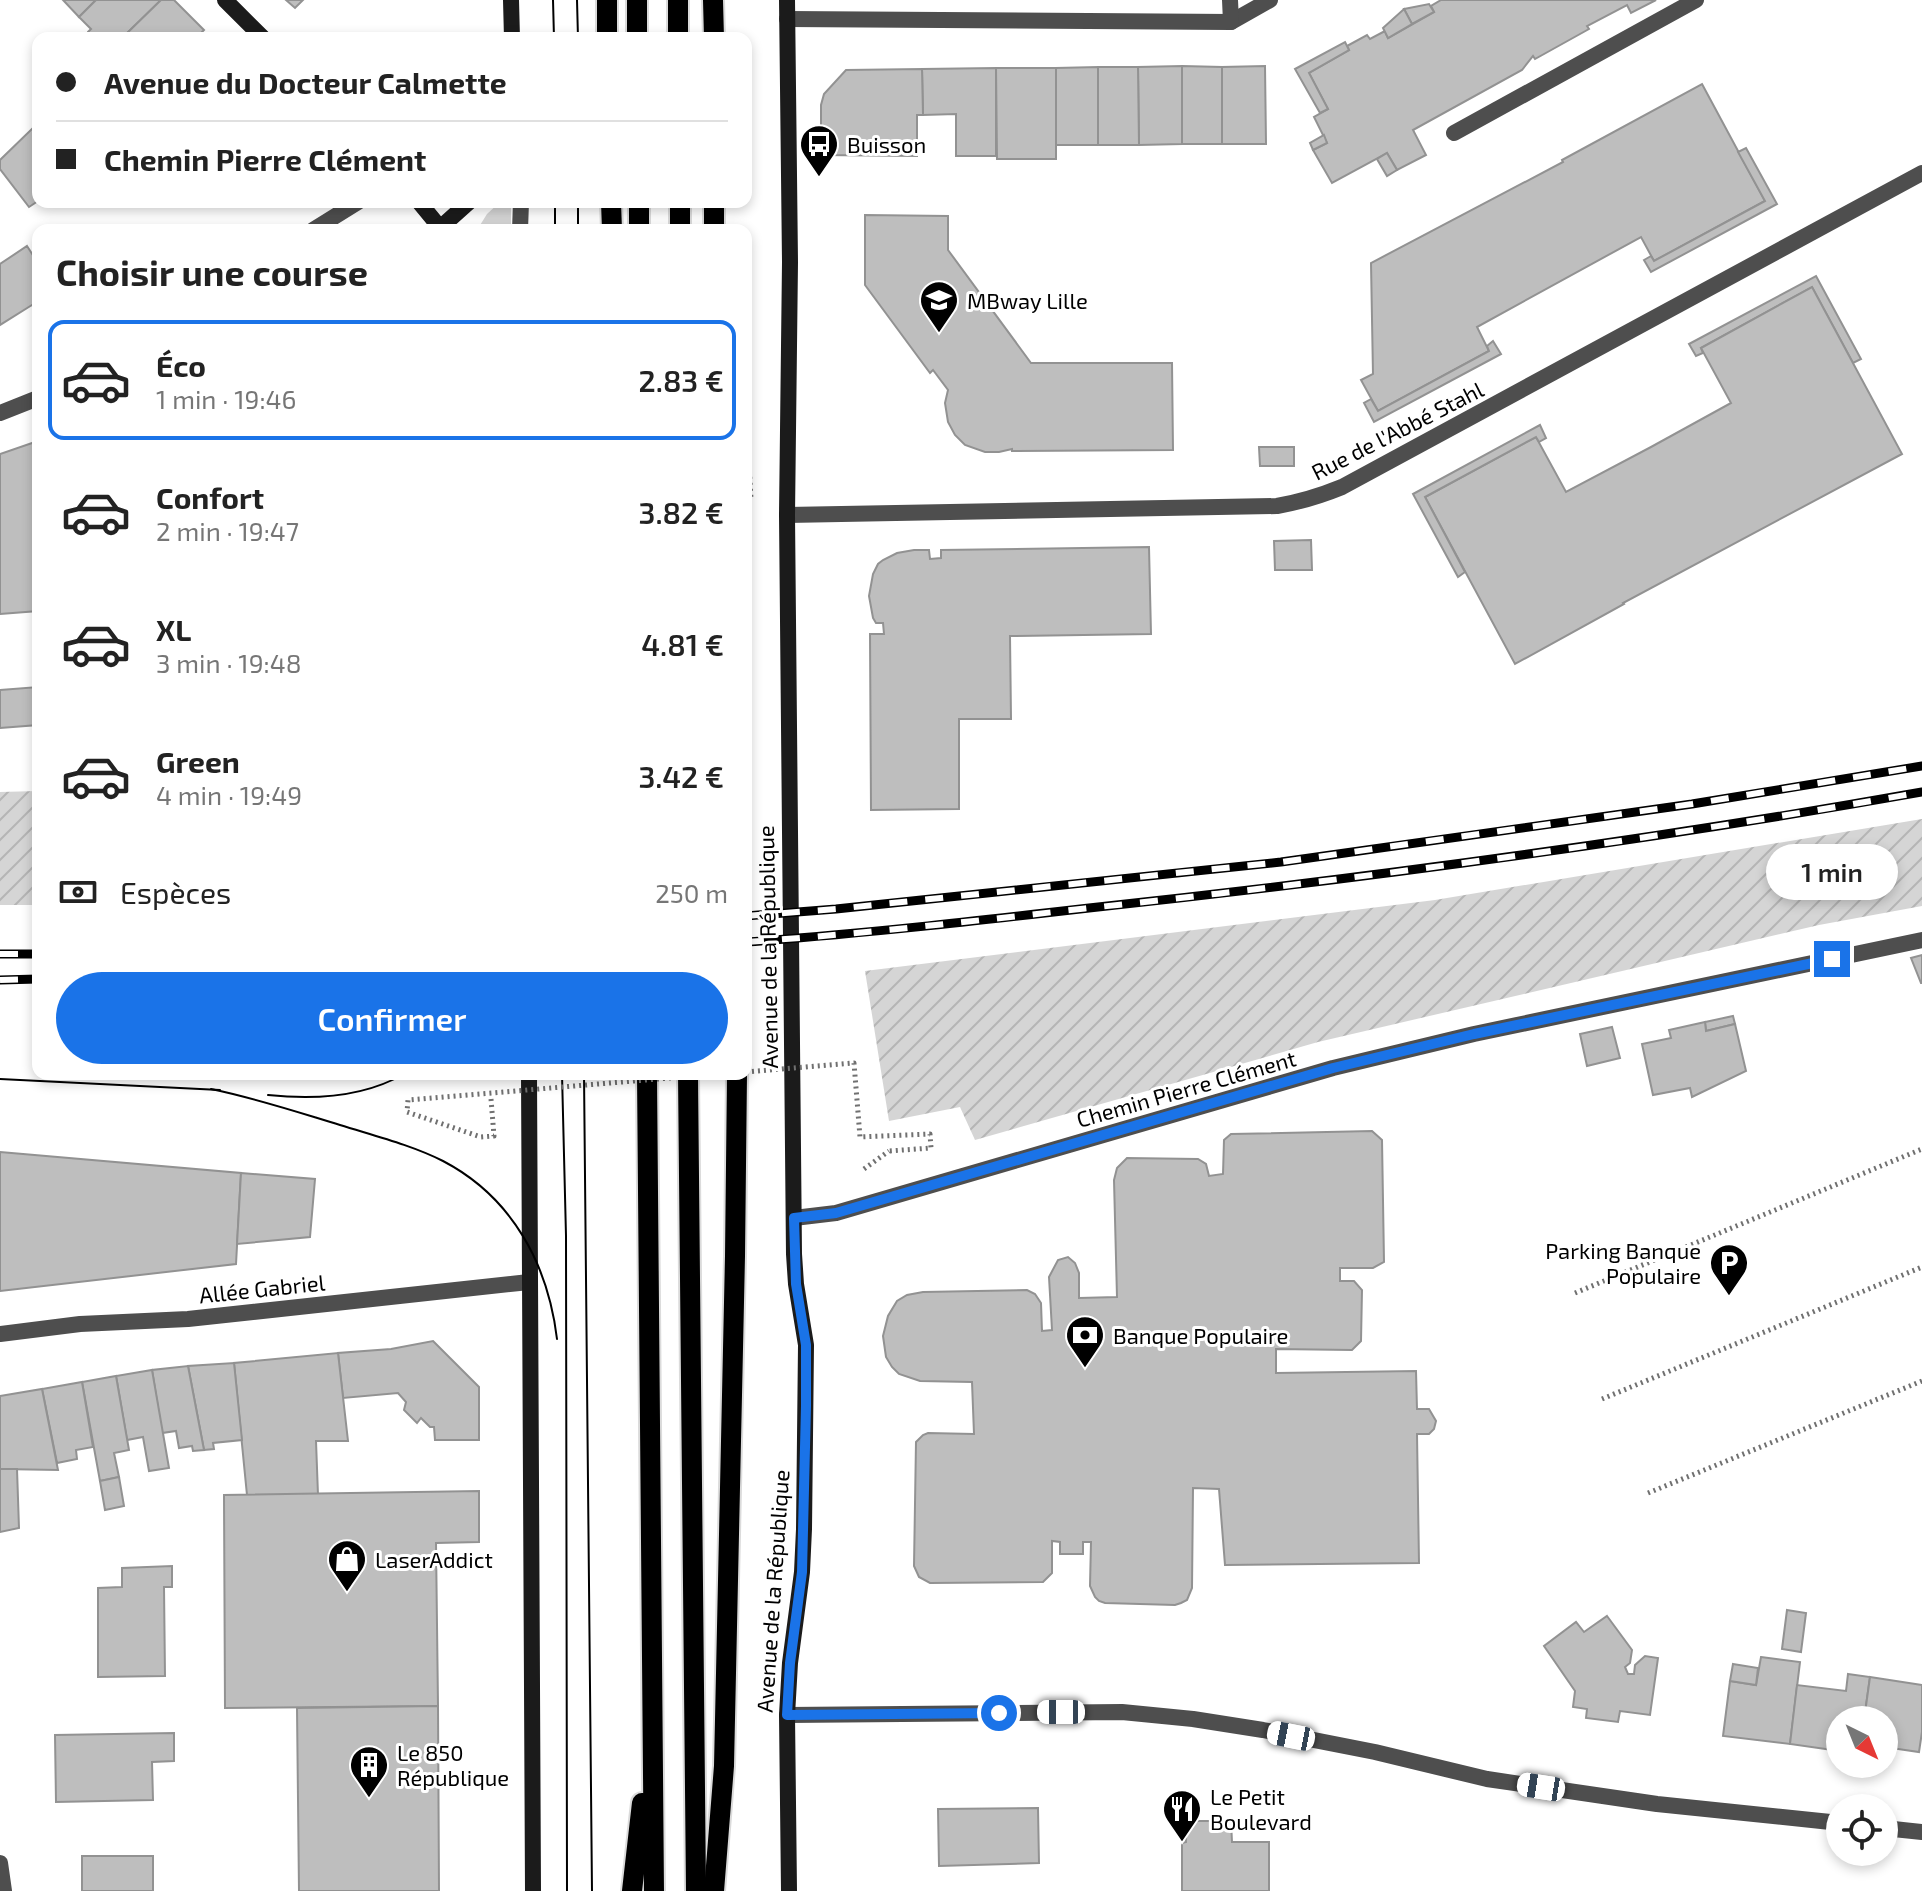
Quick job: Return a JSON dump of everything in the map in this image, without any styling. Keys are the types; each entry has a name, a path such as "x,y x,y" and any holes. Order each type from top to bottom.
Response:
{"main road":[{"path":"607,0 607,32"},
{"path":"637,0 637,32"},
{"path":"678,0 678,32"},
{"path":"713,0 714,32"},
{"path":"647,1080 654,1891"},
{"path":"688,1080 696,1891"},
{"path":"714,1891 724,1766 737,1080"},
{"path":"632,1891 652,1712"}],"street":[{"path":"225,0 257,32"},
{"path":"511,0 512,32"},
{"name":"Avenue de la République","path":"787,0 790,262 787,515 794,1218 796,1284 806,1345 802,1572 790,1663 787,1715 789,1891"},
{"path":"1230,0 1231,22"},
{"path":"787,19 1231,22 1270,0"},
{"path":"1454,133 1696,0"},
{"name":"Rue de l'Abbé Stahl","path":"787,515 1277,506 1321,496 1922,173"},
{"path":"323,224 348,208"},
{"path":"424,208 437,224"},
{"path":"446,224 463,208"},
{"path":"0,413 32,400"},
{"name":"Chemin Pierre Clément","path":"794,1218 836,1213 1333,1068 1474,1034 1922,940"},
{"path":"529,1080 533,1891"},
{"name":"Allée Gabriel","path":"0,1334 80,1324 188,1319 529,1282"},
{"path":"787,1715 1122,1712 1193,1719 1375,1752 1487,1779 1657,1804 1826,1822"},
{"path":"1898,1829 1922,1832"},
{"path":"0,1863 4,1891"}],"path":[{"path":"752,1072 854,1063 860,1137 930,1134 931,1148 889,1151"},
{"path":"491,1099 494,1136 481,1137 407,1112 408,1100 646,1080"},
{"path":"1575,1293 1922,1149"},
{"path":"1602,1399 1922,1267"},
{"path":"1648,1493 1922,1381"}],"shaded area":[{"path":"494,208 511,208 511,224 481,224"},
{"path":"32,791 32,905 0,905 0,792"},
{"path":"1922,819 1922,906 1819,925 1318,1042 975,1140 960,1107 889,1121 865,971 1435,900"}],"building":[{"path":"63,0 96,0 79,17"},
{"path":"96,0 161,0 128,32 88,32 91,29 79,17"},
{"path":"161,0 174,0 204,30 202,32 128,32"},
{"path":"286,0 303,0 295,8"},
{"path":"1441,0 1656,0 1631,13 1627,5 1587,26 1589,29 1535,59 1533,56 1522,70 1413,130 1426,155 1397,170 1387,153 1332,183 1313,150 1327,143 1314,117 1328,109 1309,73 1349,50 1347,46 1367,35 1370,39 1385,31 1388,38 1434,12 1431,6"},
{"path":"1429,4 1434,12 1412,24 1404,9"},
{"path":"1404,9 1412,24 1388,38 1383,28"},
{"path":"1345,42 1349,50 1309,73 1328,109 1320,113 1295,69"},
{"path":"1182,66 1182,144 1139,145 1138,67"},
{"path":"1182,66 1222,67 1222,144 1182,144"},
{"path":"1265,66 1266,144 1222,144 1222,67"},
{"path":"1098,67 1098,145 1056,145 1056,68"},
{"path":"1098,67 1138,67 1139,145 1098,145"},
{"path":"996,68 1056,68 1056,159 997,159"},
{"path":"996,68 996,156 956,156 956,114 923,115 922,69"},
{"path":"922,69 923,115 917,115 917,156 821,155 821,105 824,94 846,70"},
{"path":"1702,84 1765,201 1654,261 1641,237 1477,327 1489,351 1378,411 1361,380 1373,374 1371,263 1563,162"},
{"path":"32,129 32,205 29,207 0,169 0,160"},
{"path":"1324,135 1327,143 1313,150 1310,143"},
{"path":"1746,148 1777,204 1651,272 1644,260 1651,256 1654,261 1765,201 1738,152"},
{"path":"1387,153 1397,170 1387,176 1377,159"},
{"path":"865,215 948,216 948,250 1031,363 1172,363 1173,450 1012,449 985,452 965,445 948,422 945,403 948,390 933,370 930,373 865,285"},
{"path":"27,246 32,254 32,305 0,325 0,264"},
{"path":"1816,276 1861,359 1853,363 1812,287 1701,348 1703,353 1696,356 1689,344"},
{"path":"1812,287 1902,454 1515,664 1425,497 1536,437 1566,492 1651,447 1731,403 1701,348"},
{"path":"1493,341 1501,354 1374,422 1364,403 1371,399 1378,411 1489,351 1487,346"},
{"path":"1540,425 1546,438 1539,442 1536,437 1425,497 1465,572 1458,577 1413,494"},
{"path":"32,443 32,611 0,614 0,454"},
{"path":"1259,447 1294,447 1294,466 1260,466"},
{"path":"1311,540 1312,570 1275,570 1274,541"},
{"path":"1149,547 1151,634 1010,636 1011,719 959,719 959,809 871,810 870,634 884,634 883,623 876,623 873,618 869,596 878,564 897,553 914,550 929,550 930,559 941,558 941,550"},
{"path":"32,687 32,725 0,728 0,690"},
{"path":"1922,955 1922,983 1921,983 1911,958"},
{"path":"1733,1016 1735,1024 1706,1031 1705,1022"},
{"path":"1705,1022 1706,1031 1735,1024 1746,1071 1692,1097 1690,1088 1653,1095 1642,1044 1671,1038 1669,1030"},
{"path":"1612,1027 1620,1058 1587,1066 1580,1034"},
{"name":"Banque Populaire","path":"1372,1131 1382,1140 1384,1262 1373,1268 1340,1268 1340,1281 1354,1281 1362,1290 1361,1341 1352,1350 1276,1349 1276,1373 1416,1371 1417,1409 1429,1409 1436,1421 1429,1434 1417,1434 1419,1563 1225,1565 1219,1489 1193,1488 1192,1588 1187,1600 1175,1605 1099,1601 1090,1586 1091,1542 1083,1542 1083,1554 1060,1554 1060,1542 1052,1541 1052,1573 1043,1582 930,1583 919,1577 914,1566 916,1442 928,1433 974,1434 972,1382 920,1381 899,1374 892,1367 886,1357 883,1336 888,1316 897,1301 923,1292 1027,1290 1035,1294 1041,1303 1042,1331 1052,1330 1049,1277 1058,1260 1068,1257 1075,1263 1079,1273 1079,1298 1117,1297 1114,1180 1117,1168 1127,1158 1198,1159 1206,1164 1209,1176 1223,1174 1224,1140 1231,1134"},
{"path":"0,1152 241,1173 236,1264 0,1291"},
{"path":"241,1173 315,1179 310,1237 237,1244"},
{"path":"433,1341 479,1387 479,1440 435,1440 434,1427 421,1418 417,1423 404,1410 406,1402 398,1393 343,1398 338,1353 391,1349"},
{"path":"338,1353 348,1441 316,1441 318,1495 247,1495 234,1363"},
{"path":"234,1363 242,1440 213,1443 214,1449 204,1450 188,1366"},
{"path":"188,1366 204,1450 193,1451 192,1446 179,1448 176,1431 162,1433 152,1370"},
{"path":"152,1370 169,1468 149,1471 143,1437 127,1440 116,1376"},
{"path":"116,1376 129,1450 114,1453 119,1477 100,1481 82,1382"},
{"path":"82,1382 93,1447 76,1450 77,1459 57,1463 42,1389"},
{"path":"42,1389 58,1470 0,1469 0,1396"},
{"path":"0,1469 17,1469 19,1528 0,1532"},
{"path":"119,1477 124,1506 105,1510 100,1481"},
{"path":"479,1491 479,1542 436,1543 438,1706 225,1708 224,1495"},
{"path":"172,1566 172,1587 164,1587 165,1676 98,1677 98,1588 122,1587 122,1568"},
{"path":"1787,1610 1806,1613 1801,1652 1782,1649"},
{"path":"1607,1616 1632,1650 1630,1663 1625,1667 1628,1674 1634,1674 1635,1665 1645,1656 1658,1658 1650,1715 1620,1711 1618,1722 1586,1718 1587,1709 1573,1707 1575,1691 1544,1646 1576,1622 1584,1632"},
{"path":"1761,1657 1800,1662 1790,1744 1723,1736 1730,1681 1756,1685"},
{"path":"1733,1664 1758,1668 1756,1685 1730,1681"},
{"path":"1848,1674 1870,1677 1866,1706 1826,1706 1826,1749 1790,1744 1797,1685 1846,1691"},
{"path":"1870,1677 1922,1685 1919,1752 1898,1749 1898,1706 1866,1706"},
{"name":"Le 850 République","path":"438,1706 439,1891 299,1891 297,1708"},
{"path":"174,1733 174,1761 152,1762 153,1800 56,1802 55,1735"},
{"path":"1038,1808 1039,1863 939,1866 938,1809"},
{"path":"1185,1821 1231,1821 1232,1842 1269,1842 1269,1891 1182,1891"},
{"path":"82,1856 153,1856 153,1891 82,1891"}],"tram line":[{"path":"553,0 554,32"},
{"path":"577,0 578,32"},
{"path":"555,208 555,224"},
{"path":"578,208 578,224"},
{"path":"0,1079 220,1090"},
{"path":"268,1095 338,1095 393,1080"},
{"path":"562,1080 566,1236 567,1891"},
{"path":"584,1080 592,1891"},
{"path":"211,1089 406,1145 443,1161 467,1176 489,1193 522,1235 545,1285 557,1339"}],"railway":[{"path":"752,916 1281,862 1692,804 1922,766"},
{"path":"752,942 961,922 1402,871 1715,827 1922,792"},
{"path":"0,954 32,954"},
{"path":"0,980 32,979"}],"place":[{"name":"Buisson","path":"819,178"},
{"name":"MBway Lille","path":"939,334"},
{"name":"Parking Banque Populaire","path":"1729,1297"},
{"name":"Banque Populaire","path":"1085,1369"},
{"name":"LaserAddict","path":"347,1593"},
{"name":"Le 850 République","path":"369,1799"},
{"name":"Le Petit Boulevard","path":"1182,1843"}],"route":[{"path":"999,1713 787,1715 790,1663 802,1572 806,1406 806,1345 796,1284 794,1218 836,1213 1333,1068 1474,1034 1832,959"}]}
